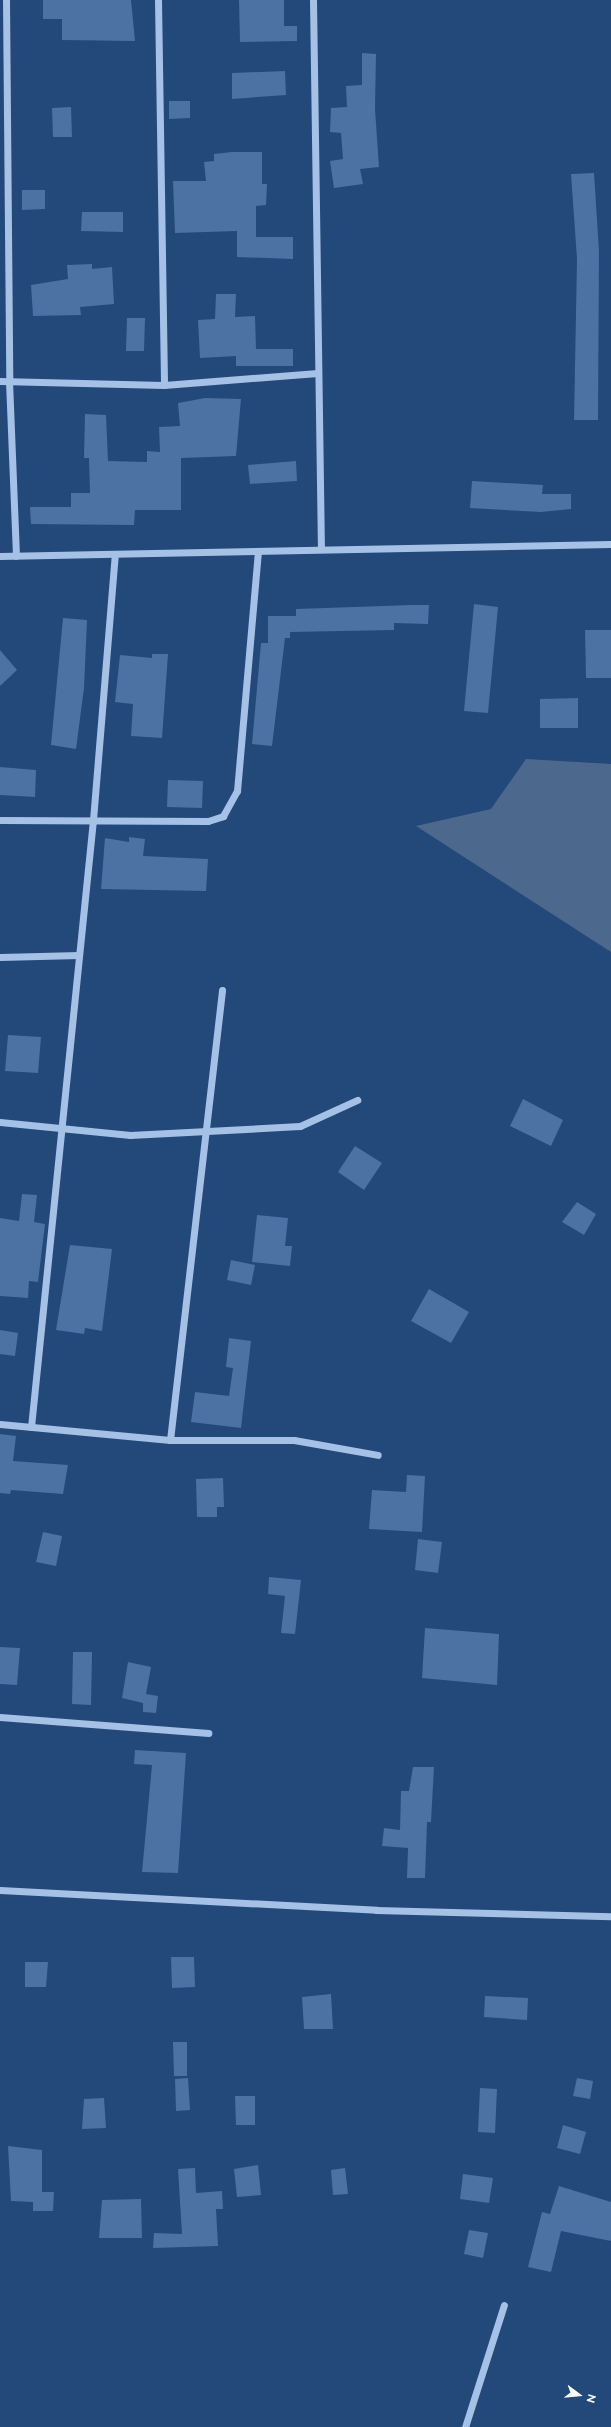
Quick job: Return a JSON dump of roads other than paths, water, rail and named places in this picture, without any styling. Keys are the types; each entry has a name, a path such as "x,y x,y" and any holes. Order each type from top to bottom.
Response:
{"street":[{"path":"6,0 9,381 16,556"},
{"path":"158,0 164,385"},
{"path":"313,0 321,549"},
{"path":"0,381 164,385 318,373"},
{"path":"0,556 611,544"},
{"path":"0,820 208,821 223,816 237,791 258,551"},
{"path":"31,1427 93,820 115,554"},
{"path":"0,957 79,955"},
{"path":"170,1440 222,990"},
{"path":"0,1122 130,1135 207,1129 300,1126 357,1100"},
{"path":"0,1424 170,1440 294,1440 378,1455"},
{"path":"0,1717 208,1733"},
{"path":"0,1890 368,1910 611,1916"},
{"path":"465,2427 504,2305"}],"water":[{"path":"526,759 611,764 611,952 416,826 491,809"}]}
